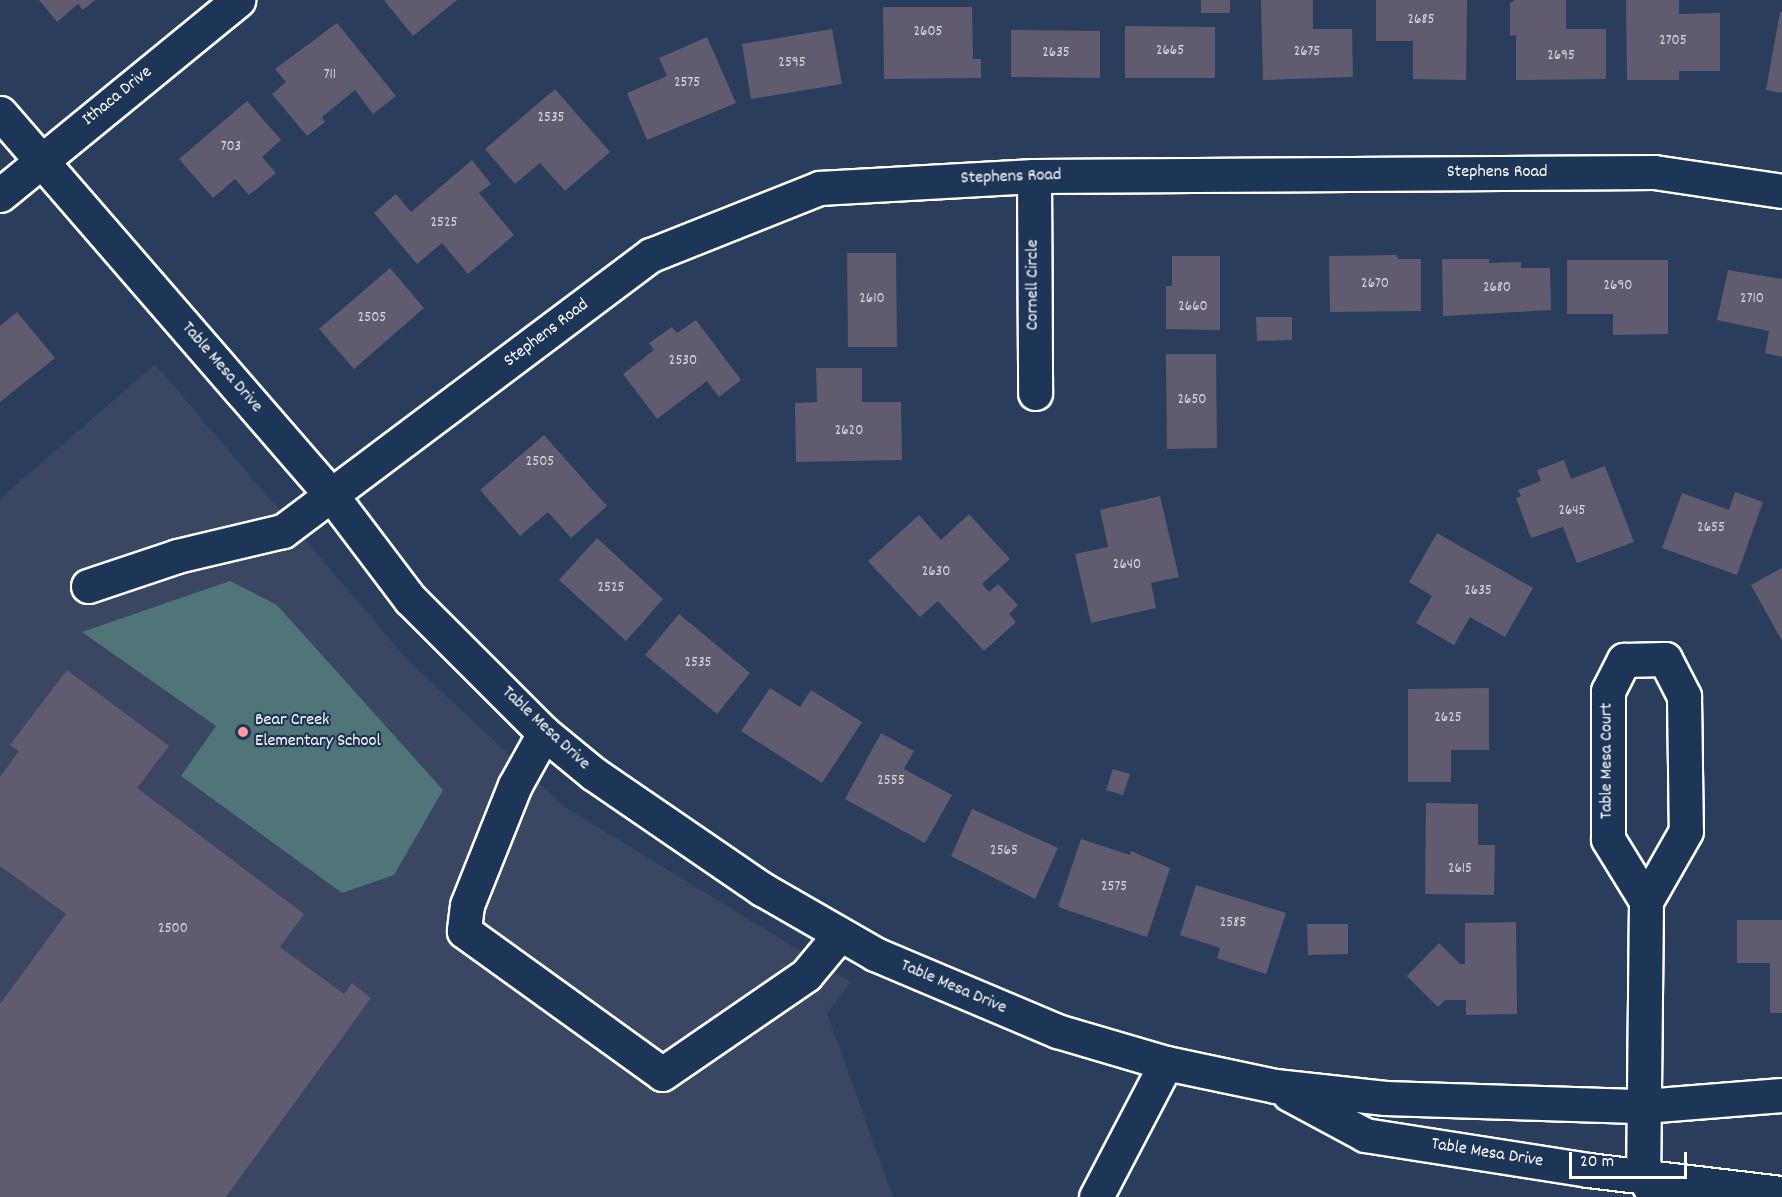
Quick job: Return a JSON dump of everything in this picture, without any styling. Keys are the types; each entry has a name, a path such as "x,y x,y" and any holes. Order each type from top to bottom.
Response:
{"street":[{"name":"Ithaca Drive","path":"0,195 237,0"},
{"name":"Table Mesa Drive","path":"0,113 332,496 410,599 544,733 594,774 762,889 840,934 981,1001 1057,1031 1166,1064 1275,1086 1385,1098 1644,1106 1782,1095"},
{"name":"Stephens Road","path":"88,586 177,556 283,531 651,255 819,188 1034,176 1654,172 1782,191"},
{"name":"Cornell Circle","path":"1034,176 1035,393"},
{"name":"Table Mesa Court","path":"1641,1190 1646,901 1686,831 1684,696 1665,659 1624,660 1608,691 1608,839 1646,901"},
{"path":"544,733 515,785 467,905 464,931 663,1074 806,975 840,934"},
{"path":"1096,1197 1166,1064"},
{"name":"Table Mesa Drive","path":"1275,1086 1365,1135 1641,1190 1782,1193"}],"shaded area":[{"name":"Bear Creek Elementary School","path":"155,364 406,658 565,807 851,982 827,1013 893,1197 0,1197 0,499"}],"green space":[{"path":"230,581 277,605 443,790 394,875 342,893 181,776 216,726 82,632"}],"building":[{"path":"39,0 95,0 83,10 78,4 57,22"},
{"path":"384,0 457,0 413,36"},
{"path":"1201,0 1230,0 1230,13 1201,13"},
{"path":"1261,0 1313,0 1313,29 1352,29 1353,77 1263,80"},
{"path":"1376,0 1467,0 1466,80 1413,79 1413,41 1376,41"},
{"path":"1515,0 1566,0 1566,29 1606,29 1606,79 1516,80 1516,35 1510,36 1510,3"},
{"path":"1626,0 1679,0 1679,14 1720,13 1720,71 1679,71 1679,80 1627,80"},
{"path":"883,7 972,7 973,59 981,59 981,78 884,79"},
{"path":"1780,12 1782,12 1782,93 1766,90"},
{"path":"337,23 396,96 373,114 355,90 322,117 325,122 307,136 272,94 286,82 275,69"},
{"path":"1125,26 1215,27 1215,78 1125,78"},
{"path":"832,29 842,84 751,99 742,44"},
{"path":"1011,30 1100,31 1100,78 1011,77"},
{"path":"707,37 736,103 647,140 627,93 667,76 659,58"},
{"path":"555,89 610,152 565,191 540,163 515,184 485,149"},
{"path":"247,101 281,140 262,157 276,173 249,195 235,179 213,198 179,159"},
{"path":"472,160 491,184 479,193 514,235 468,274 442,243 417,264 374,213 396,194 411,212"},
{"path":"847,253 896,253 897,347 848,347"},
{"path":"1397,255 1398,259 1421,259 1421,311 1330,312 1329,256"},
{"path":"1172,256 1220,256 1220,330 1166,329 1166,286 1172,286"},
{"path":"1442,259 1489,259 1489,263 1521,262 1521,268 1550,268 1551,310 1443,316"},
{"path":"1567,260 1668,260 1668,334 1613,335 1613,314 1567,314"},
{"path":"390,268 424,308 354,369 319,329"},
{"path":"1728,270 1782,279 1782,357 1765,353 1769,331 1717,320"},
{"path":"17,312 55,358 0,402 0,326"},
{"path":"1256,317 1292,317 1292,340 1257,341"},
{"path":"696,320 741,380 719,397 707,381 657,419 623,374 654,350 649,343 672,327 677,333"},
{"path":"1166,354 1216,354 1217,448 1167,449"},
{"path":"816,368 862,368 862,402 901,402 902,460 796,462 795,403 817,402"},
{"path":"544,435 607,506 571,538 548,512 520,536 480,490"},
{"path":"1564,460 1571,479 1605,466 1634,542 1577,563 1563,527 1531,538 1516,498 1521,496 1518,490 1541,481 1537,470"},
{"path":"1735,492 1763,502 1737,575 1662,548 1682,493 1729,510"},
{"path":"1160,496 1179,577 1151,583 1156,608 1091,623 1075,554 1108,547 1100,510"},
{"path":"969,514 1010,559 982,584 989,592 998,584 1018,605 1009,614 1016,622 984,651 938,601 920,617 868,561 919,515 941,540"},
{"path":"1437,533 1533,588 1505,637 1470,617 1454,645 1416,623 1432,596 1409,582"},
{"path":"597,538 663,599 626,641 559,580"},
{"path":"1782,568 1782,641 1751,585"},
{"path":"679,614 750,673 717,714 645,655"},
{"path":"67,670 169,746 137,788 304,914 280,947 344,994 352,983 371,998 226,1197 0,1197 0,1004 66,914 0,866 0,777 19,751 10,745"},
{"path":"770,688 800,707 811,690 862,722 822,783 741,731"},
{"path":"1489,688 1489,750 1451,750 1451,782 1408,782 1408,689"},
{"path":"881,733 914,751 904,769 952,795 925,843 845,799"},
{"path":"1113,769 1130,774 1123,795 1106,790"},
{"path":"1426,803 1478,804 1478,845 1495,845 1494,895 1425,894"},
{"path":"972,809 1058,848 1035,899 951,856"},
{"path":"1081,839 1130,855 1131,851 1170,868 1147,937 1058,907"},
{"path":"1196,885 1286,913 1266,974 1217,958 1220,948 1180,935"},
{"path":"1737,920 1782,920 1782,1013 1770,1013 1770,963 1737,963"},
{"path":"1516,922 1517,1014 1466,1015 1466,1000 1445,1000 1438,1007 1407,976 1439,943 1460,964 1465,964 1465,923"},
{"path":"1307,924 1348,924 1348,954 1308,955"}],"place":[{"name":"Bear Creek Elementary School","path":"243,732"}]}
